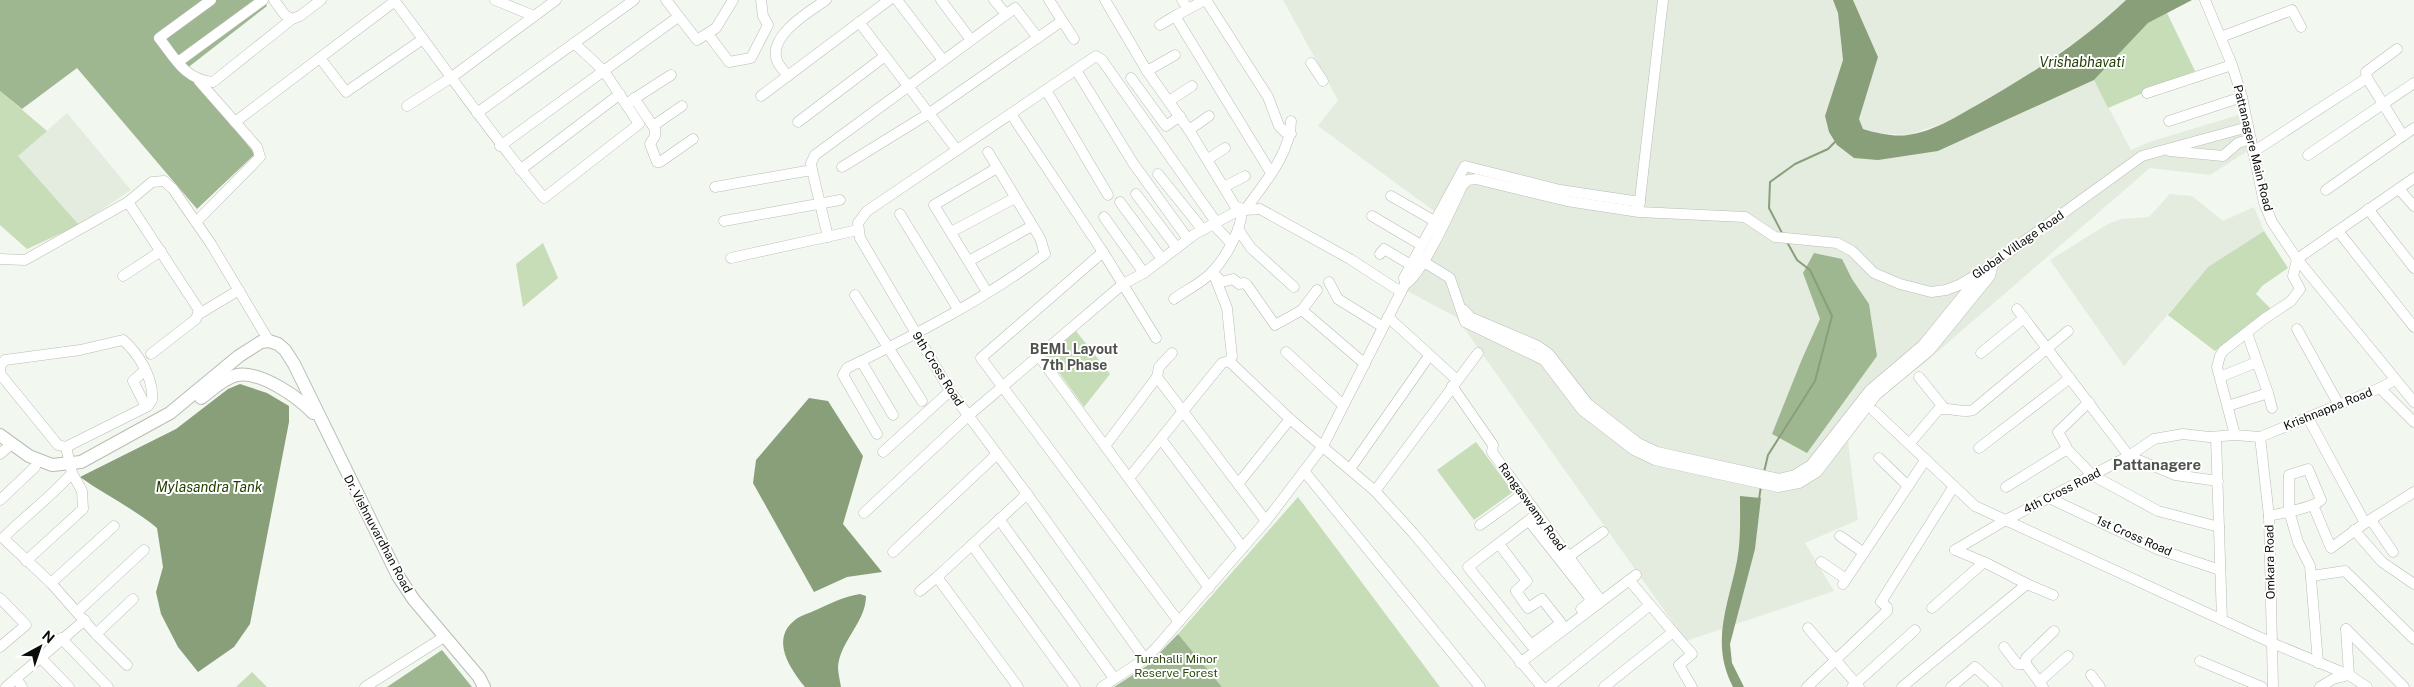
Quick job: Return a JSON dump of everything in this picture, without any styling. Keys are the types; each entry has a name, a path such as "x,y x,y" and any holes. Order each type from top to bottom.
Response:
{"main road":[{"name":"Dr. Vishnuvardhan Road","path":"0,435 39,460 52,465 72,468 170,413 240,356 261,342 269,341 278,344 290,357 398,576 414,600 484,687"},
{"name":"Dr. Vishnuvardhan Road","path":"2,449 35,467 49,471 72,468 103,459 156,430 222,382 240,375 266,381 284,390 306,405 320,420"}],"street":[{"path":"196,222 260,157 257,147 199,81 189,76 158,38 211,0"},
{"path":"178,62 263,0"},
{"path":"274,0 285,15 292,18"},
{"path":"199,81 213,82 292,18 300,16 321,0"},
{"path":"495,0 534,16"},
{"path":"407,106 452,77 556,0"},
{"path":"477,113 634,0"},
{"path":"666,0 697,40 716,28 733,0"},
{"path":"708,34 729,62 751,58 768,25 763,16 761,0"},
{"path":"788,76 776,56 777,47 782,35 826,0"},
{"path":"897,0 943,60"},
{"path":"941,0 971,40"},
{"path":"994,0 1006,14"},
{"path":"1048,0 1074,39"},
{"path":"1105,0 1147,71 1180,116 1234,204 1243,210"},
{"path":"1160,25 1175,16 1185,4 1205,0 1268,97 1280,126 1285,132 1291,134"},
{"path":"1639,207 1663,0"},
{"name":"Pattanagere Main Road","path":"2205,0 2232,65 2242,97 2264,203 2272,222 2297,259 2414,402"},
{"path":"235,122 394,1 452,77 500,146 544,198 639,124 630,101"},
{"path":"762,96 886,1"},
{"path":"828,237 812,170 811,163 815,155 1015,8 1038,38"},
{"path":"2221,37 2292,10 2301,27"},
{"path":"1175,16 1271,173"},
{"path":"500,146 678,17"},
{"path":"842,167 928,114 1062,21"},
{"path":"859,22 957,150"},
{"path":"320,58 346,92 424,39"},
{"path":"574,43 604,71 620,94 630,101 653,126 656,134 650,144 658,162 693,139"},
{"path":"2397,49 2366,72 2367,78 2403,136"},
{"path":"1147,71 1175,55"},
{"path":"798,122 885,56"},
{"path":"732,258 858,230 858,223 867,211 1096,56 1099,57 1214,223 1231,244"},
{"path":"1311,63 1323,81"},
{"path":"2147,93 2232,65"},
{"path":"1076,70 1133,163 1188,239"},
{"path":"630,101 671,75"},
{"path":"1131,78 1166,126 1180,116"},
{"path":"2253,152 2367,78"},
{"path":"2308,155 2414,83"},
{"path":"1169,101 1192,86"},
{"path":"1046,90 1108,195"},
{"path":"520,170 620,94"},
{"path":"2170,120 2242,97"},
{"path":"653,126 682,106"},
{"path":"1011,114 1103,252 1156,338"},
{"path":"1189,130 1209,116"},
{"path":"1174,299 1212,272 1231,244 1243,220 1243,210 1271,173 1291,134 1291,121"},
{"name":"Global Village Road","path":"1439,223 1465,166 1560,190 1639,207 1745,217 1775,237 1837,243 1852,251 1874,273 1900,284 1931,292 1953,288 1983,271 2142,156 2248,128"},
{"path":"2326,190 2414,128"},
{"path":"2163,150 2215,157 2223,156 2238,144 2250,138"},
{"path":"1208,159 1225,148"},
{"path":"877,434 843,375 847,368 916,334 1020,273 1045,254 1032,226 988,152"},
{"path":"987,292 934,205 997,168"},
{"path":"715,187 812,170"},
{"path":"1158,174 1203,230"},
{"path":"1224,187 1245,176"},
{"path":"2235,435 2217,367 2223,351 2291,301 2300,289 2292,276 2297,259 2414,178"},
{"path":"0,259 25,260 128,202 152,182 164,181 173,189 196,222 269,341"},
{"path":"2399,188 2414,206"},
{"path":"1136,194 1176,248"},
{"path":"1391,196 1439,223"},
{"path":"951,232 1015,198"},
{"path":"724,221 840,200"},
{"path":"128,202 196,305 199,314"},
{"path":"1120,202 1162,259"},
{"path":"864,513 968,416 1123,284 1144,274 1188,239 1214,223 1243,210 1260,209 1403,288"},
{"path":"2368,209 2414,268"},
{"path":"900,214 958,309"},
{"path":"1372,216 1421,245"},
{"path":"1104,217 1144,274"},
{"path":"1102,687 1145,659 1179,622 1266,521 1323,446 1342,405 1403,288 1411,282 1421,245 1439,223"},
{"path":"1416,261 1439,223"},
{"path":"969,261 1032,226"},
{"path":"1238,229 1252,248 1294,288"},
{"name":"9th Cross Road","path":"858,230 860,238 950,391 1027,494 1145,659"},
{"path":"2338,230 2414,327"},
{"path":"1380,254 1384,249 1416,261 1450,278 1456,300 1470,317 1538,346 1549,354 1588,404 1630,439 1657,452 1740,475 1779,483 1805,480 1822,466 1876,395 1916,364 1937,342 1990,276 1993,264"},
{"path":"123,276 161,251"},
{"path":"1103,252 981,358 1004,386 1179,622"},
{"path":"1779,483 1811,465 1870,390 1923,345 1983,271"},
{"path":"1212,272 1222,282 1233,279 1239,284 1244,283 1247,285 1275,325 1302,310 1317,290"},
{"path":"1129,478 1222,363 1229,361 1232,356 1227,308 1212,272"},
{"name":"Rangaswamy Road","path":"1329,282 1338,299 1386,322 1430,356 1455,383 1493,445 1492,452 1601,601"},
{"path":"151,354 196,319 199,314 238,290"},
{"path":"855,295 922,400"},
{"path":"2017,309 2129,456 2175,475 2218,481"},
{"path":"1302,310 1365,364"},
{"path":"1981,353 2024,318"},
{"path":"2296,329 2339,405"},
{"path":"1919,377 1944,408 1965,412 1973,410 2068,331"},
{"path":"2247,333 2272,408"},
{"path":"123,340 130,345 145,370 152,400 146,407 66,446 58,445 1,375 0,367 5,360 80,350 123,340"},
{"path":"1286,352 1342,405"},
{"path":"1105,446 1157,377 1159,366 1172,353"},
{"path":"1374,491 1478,353"},
{"path":"1038,355 1209,588"},
{"path":"1350,469 1430,356"},
{"path":"861,361 893,415"},
{"path":"1229,361 1290,419 1374,491 1414,534 1542,687"},
{"path":"2220,376 2257,362"},
{"path":"145,370 133,381 146,407"},
{"path":"1157,377 1266,521"},
{"path":"1979,448 2070,378"},
{"name":"Krishnappa Road","path":"2260,437 2380,388 2395,380"},
{"path":"2380,388 2414,422"},
{"path":"883,452 950,391"},
{"path":"2228,406 2268,394"},
{"path":"2089,402 2058,432 2066,448 2092,475 2158,510 2219,527"},
{"path":"1910,443 1934,414 1944,408"},
{"path":"1874,411 1975,506 2272,643 2349,674 2361,686"},
{"path":"2308,418 2368,522 2393,552"},
{"path":"1238,484 1290,419"},
{"name":"4th Cross Road","path":"1984,562 1955,550 2004,521 2129,456 2154,439 2183,434 2216,437 2235,435 2260,437"},
{"path":"2216,437 2222,620"},
{"name":"Omkara Road","path":"2260,437 2269,516 2273,687"},
{"path":"1161,439 1243,548"},
{"path":"26,561 84,509 82,491 72,468 66,446"},
{"path":"2006,487 2066,448"},
{"path":"893,552 997,454"},
{"path":"1879,458 1908,486"},
{"path":"1821,562 1844,581 1926,459"},
{"path":"0,500 35,467"},
{"path":"72,468 56,491 2,536 51,583 96,634 127,665"},
{"path":"2269,516 2289,511 2313,504 2319,503 2321,497 2306,469 2289,475 2289,511 2298,542 2310,566 2318,663"},
{"path":"1304,471 1480,687"},
{"path":"1807,687 1887,611 1887,607 1881,602 1954,486"},
{"path":"2313,504 2331,548 2354,530 2414,492"},
{"path":"920,591 1027,494"},
{"path":"1480,525 1523,494"},
{"name":"1st Cross Road","path":"2049,498 2157,549 2220,570"},
{"path":"1538,514 1468,567 1531,645 1601,601 1632,577 1650,605 1692,654 1679,665 1692,687"},
{"path":"999,519 1114,678"},
{"path":"1520,663 1588,604 1590,600 1528,521"},
{"path":"51,583 114,526"},
{"path":"2354,530 2382,562 2414,584"},
{"path":"1568,557 1603,532"},
{"path":"1840,536 1864,553"},
{"path":"1499,544 1527,580 1516,591 1528,608 1542,599 1563,626"},
{"path":"972,545 1075,687"},
{"path":"77,612 144,550"},
{"path":"1932,608 1984,562 2052,595"},
{"path":"2311,576 2345,571 2414,640"},
{"path":"937,576 1018,687"},
{"path":"1902,687 2027,584"},
{"path":"0,598 26,625 0,647"},
{"path":"96,634 133,599"},
{"path":"1549,687 1650,605"},
{"path":"6,687 85,620"},
{"path":"1808,628 1855,686 1915,630"},
{"path":"2349,674 2346,629 2404,687"},
{"path":"2054,631 2026,658 2026,664 2041,684 2068,656"},
{"path":"1604,687 1673,632"},
{"path":"365,687 444,637"},
{"path":"62,638 108,687"},
{"path":"2004,647 2017,664 2026,664"},
{"path":"40,657 70,687"},
{"path":"2200,661 2261,687"},
{"path":"1951,687 1975,667 1997,687"},
{"path":"2320,687 2333,679 2349,674"},
{"path":"2091,675 2100,687"},
{"path":"16,678 22,687"}],"shaded area":[{"path":"1283,0 1833,0 1838,13 1843,60 1825,116 1829,132 1938,151 2094,80 2131,150 2149,142 2242,114 2249,150 2210,175 2150,168 1922,365 1883,394 1848,441 1858,520 1805,543 1834,591 1686,641 1456,317 1398,286 1434,211 1318,126 1338,100"},
{"path":"1853,0 2126,0 2092,30 2024,78 1947,122 1908,135 1878,133 1863,129 1859,119 1878,57"},
{"path":"2167,13 2195,71 2108,108 2094,80 2148,23"},
{"path":"0,91 47,131 18,156 79,225 27,249 0,225"},
{"path":"67,113 131,190 79,225 18,156"},
{"path":"2170,194 2192,196 2223,221 2254,207 2264,231 2208,267 2124,366 2050,260 2106,225 2121,219 2149,217"},
{"path":"2264,231 2288,268 2262,286 2256,294 2272,310 2215,351 2168,315 2208,267"},
{"path":"543,243 558,278 523,307 516,264"},
{"path":"1076,331 1110,374 1084,407 1047,356"},
{"path":"1476,442 1513,492 1474,520 1437,470"},
{"path":"1298,497 1440,687 1222,687 1178,634"},
{"path":"252,672 267,687 236,687"}],"green space":[{"path":"0,0 263,0 267,6 186,69 255,154 197,209 77,68 22,109 0,91"},
{"path":"1814,253 1842,259 1852,279 1869,304 1877,356 1807,453 1772,434 1820,319 1803,273"},
{"name":"Turahalli Minor Reserve Forest","path":"1178,634 1222,687 1114,687 1148,665"},
{"path":"442,650 472,687 387,687"}],"water":[{"name":"Vrishabhavati","path":"1833,0 1853,0 1878,57 1859,119 1863,129 1885,134 1903,135 1926,131 1944,123 2016,82 2092,30 2126,0 2192,0 2148,23 2094,80 1938,151 1878,160 1854,158 1837,145 1829,132 1825,116 1843,60 1838,13"},
{"name":"Mylasandra Tank","path":"240,384 267,393 289,406 289,422 250,624 234,647 198,672 178,647 161,614 156,592 163,567 157,528 80,477 176,429 228,389"},
{"path":"809,398 828,401 863,456 843,524 882,572 847,577 814,592 753,483 756,460"},
{"path":"1740,496 1761,498 1755,549 1730,644 1732,663 1744,687 1733,687 1726,671 1722,640 1723,624 1738,553"},
{"path":"860,594 866,596 865,605 840,658 838,669 841,687 805,687 794,672 785,654 784,636 788,628 803,615 837,600"}],"waterway":[{"path":"1782,233 1769,208 1770,182 1795,164 1828,149 1836,141"},
{"path":"1764,472 1768,455 1815,381 1832,316 1810,270 1797,260 1787,242"},
{"path":"1759,499 1761,486"}],"district":[{"name":"BEML Layout 7th Phase","path":"1074,358"},
{"name":"Pattanagere","path":"2157,464"}]}
